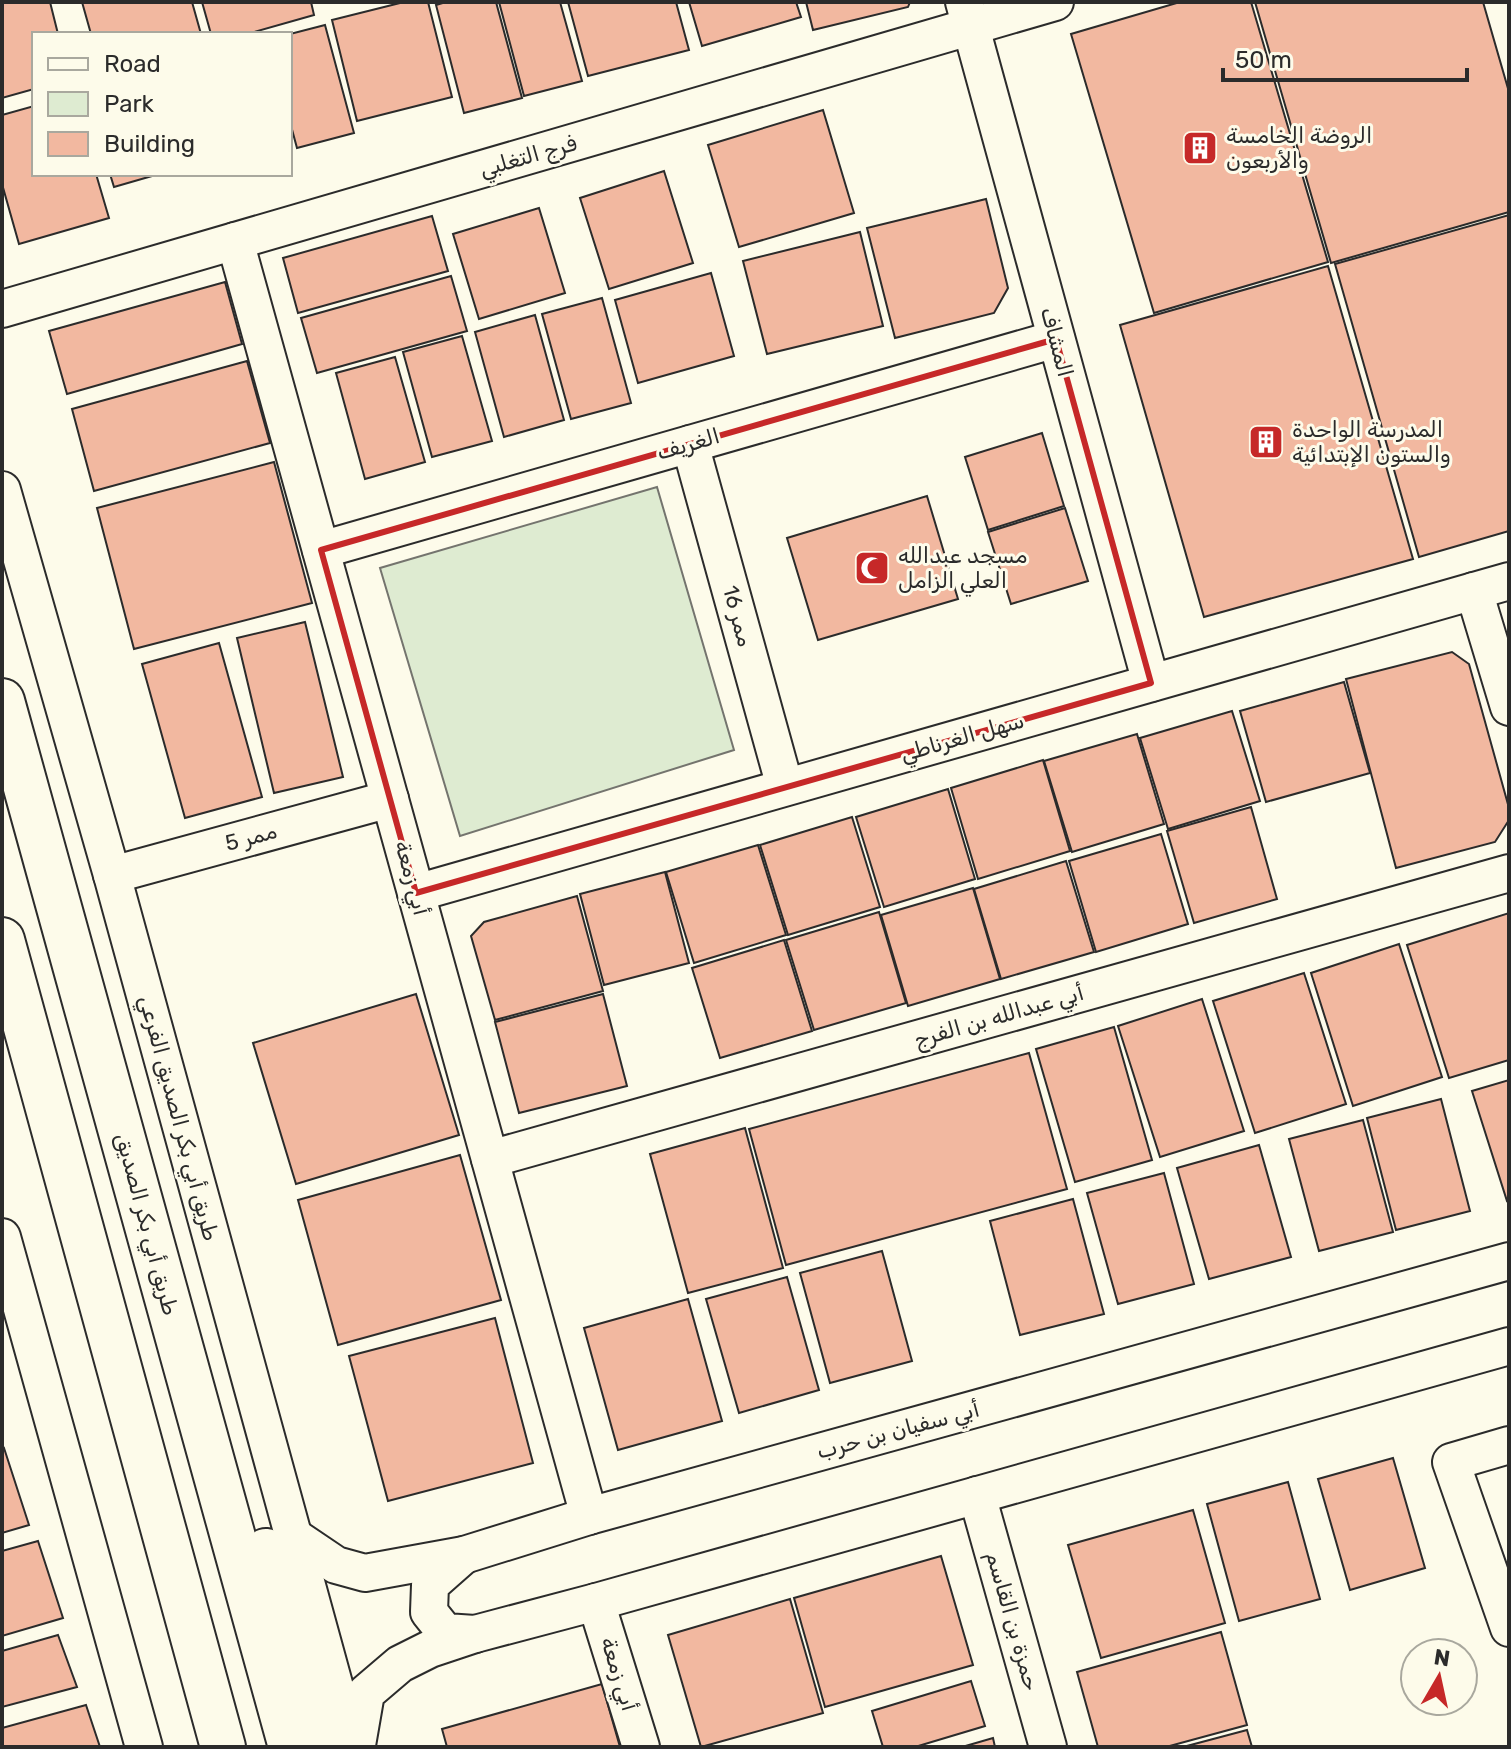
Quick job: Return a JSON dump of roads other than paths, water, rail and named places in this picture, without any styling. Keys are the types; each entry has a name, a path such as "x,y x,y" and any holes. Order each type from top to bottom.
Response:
{"main road":[{"name":"طريق أبي بكر الصديق","path":"2,701 291,1747"},
{"path":"2,940 223,1747"},
{"path":"76,967 330,1747"}],"street":[{"name":"فرج التغلبي","path":"2,309 235,241 968,14 1055,2"},
{"name":"المشاف","path":"968,14 1151,683"},
{"name":"أبي زمعة","path":"235,241 589,1516"},
{"name":"الغريف","path":"321,550 1056,339"},
{"name":"ممر 16","path":"690,444 785,787"},
{"name":"طريق أبي بكر الصديق الفرعي","path":"2,490 112,875 350,1747"},
{"name":"سهل الغرناطي","path":"416,893 1509,581"},
{"path":"1474,591 1509,707"},
{"name":"ممر 5","path":"112,875 390,799"},
{"name":"أبي عبدالله بن الفرج","path":"490,1159 1509,873"},
{"path":"2,1237 10,1292 144,1747"},
{"name":"أبي سفيان بن حرب","path":"293,1536 336,1565 365,1573 464,1555 589,1516 1509,1261"},
{"path":"357,1747 366,1693 400,1664 430,1649 1509,1346"},
{"path":"1509,1445 1451,1462 1509,1628"},
{"name":"حمزة بن القاسم","path":"977,1495 1048,1747"},
{"path":"464,1555 430,1585 429,1612 445,1632 475,1634"},
{"name":"أبي زمعة","path":"596,1602 641,1747"}],"place":[{"name":"الروضة الخامسة والأربعون","path":"1200,148"},
{"name":"المدرسة الواحدة والستون الإبتدائية","path":"1266,442"},
{"name":"مسجد عبدالله العلي الزامل","path":"872,568"}]}
